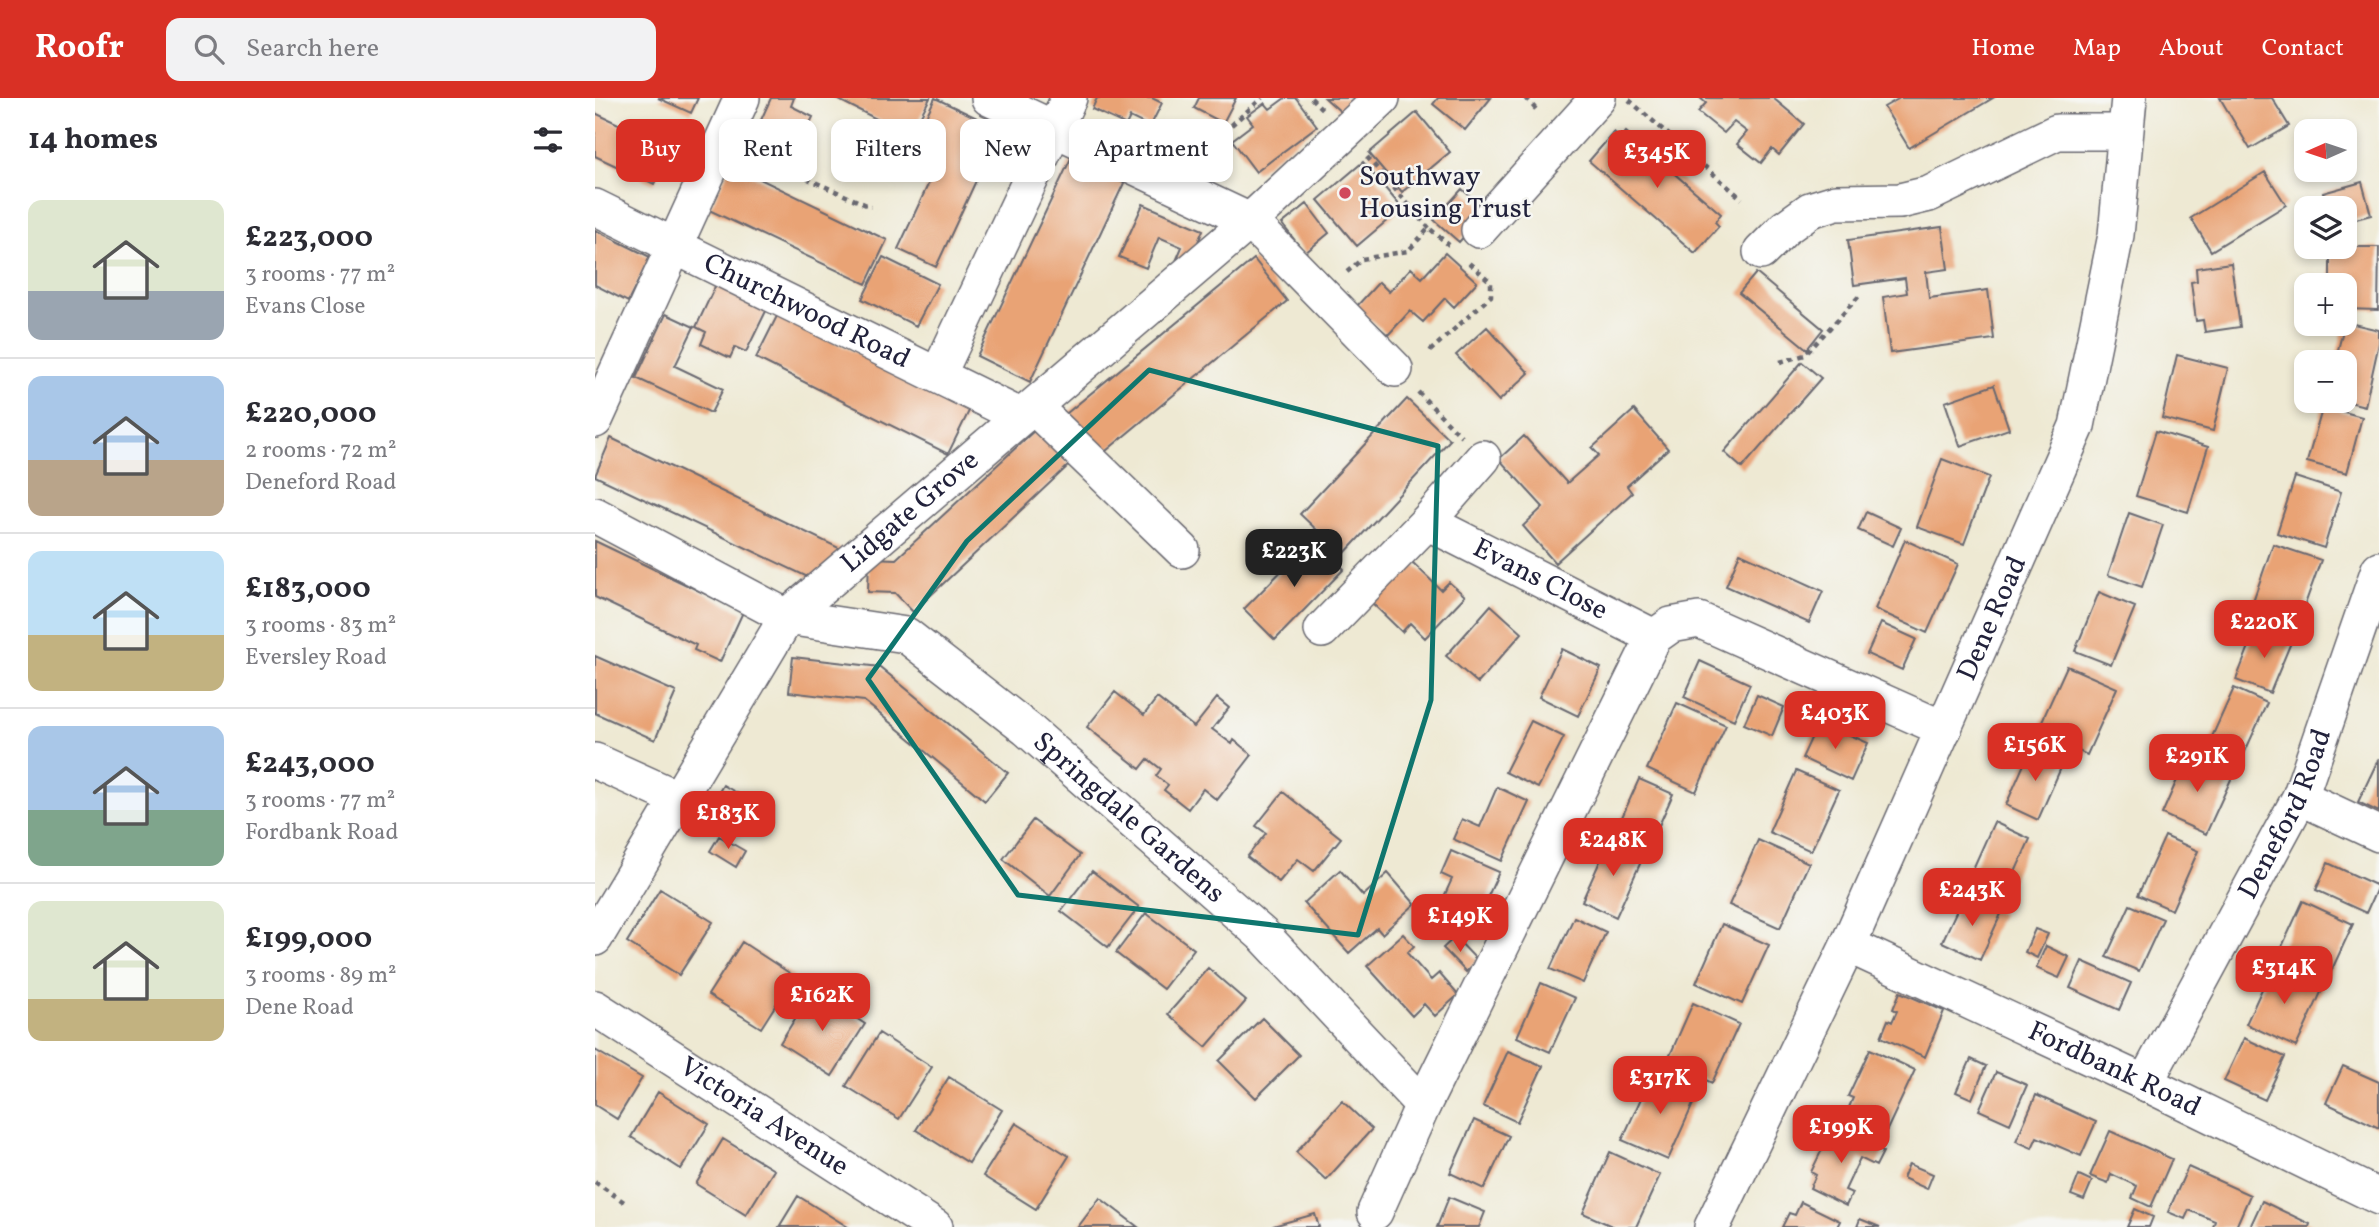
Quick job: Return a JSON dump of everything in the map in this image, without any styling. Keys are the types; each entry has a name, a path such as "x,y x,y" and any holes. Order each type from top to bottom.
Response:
{"street":[{"path":"732,119 742,98"},
{"path":"989,98 1031,119"},
{"path":"1055,126 1069,98"},
{"name":"Lidgate Grove","path":"595,938 787,617 1250,221 1382,98"},
{"path":"1465,246 1598,98"},
{"path":"1761,252 1785,228 1810,210 1836,202 1900,201 1929,194 2057,132 2127,115"},
{"name":"Dene Road","path":"1712,1227 1848,945 2077,426 2116,235 2127,115"},
{"path":"1055,131 1250,221 1395,369"},
{"path":"595,420 719,147"},
{"path":"938,375 1029,182"},
{"name":"Churchwood Road","path":"595,207 938,375 1027,412"},
{"path":"1027,412 1182,550"},
{"path":"1322,630 1427,522 1483,458"},
{"name":"Springdale Gardens","path":"595,516 787,617 906,635 1027,729 1264,936 1423,1105"},
{"name":"Evans Close","path":"1427,522 1654,637"},
{"name":"Deneford Road","path":"2145,1083 2300,797 2379,569"},
{"path":"1375,1212 1423,1105 1654,637 1671,625 1699,621 1944,729"},
{"path":"595,761 679,799"},
{"path":"2300,797 2379,834"},
{"name":"Fordbank Road","path":"1848,945 2145,1083 2379,1197"},
{"name":"Victoria Avenue","path":"595,1008 935,1227"}],"path":[{"path":"1214,205 1218,136 1262,98"},
{"path":"1626,98 1742,199"},
{"path":"1346,132 1429,228 1465,246 1491,282 1491,296 1430,351"},
{"path":"815,182 871,207"},
{"path":"1342,276 1361,259 1408,251 1429,228"},
{"path":"1780,362 1805,355 1860,295"},
{"path":"1395,369 1483,458"},
{"path":"595,1182 627,1204"}],"highlighted area":[{"path":"1149,370 1438,446 1431,700 1358,935 1018,895 868,679 967,541"}],"building":[{"path":"658,98 698,98 691,113"},
{"path":"771,98 794,98 791,106 813,117 812,119 761,119"},
{"path":"835,98 930,98 919,119 876,119"},
{"path":"935,98 979,119 960,119 960,182 975,182 936,267 898,249 929,182 946,182 946,119 925,119"},
{"path":"1097,98 1152,98 1162,103 1154,119 1113,119 1092,109"},
{"path":"1199,98 1236,98 1225,119 1215,119 1194,108"},
{"path":"1285,98 1296,98 1317,126 1256,172 1233,139 1253,124 1247,116 1265,103 1270,109"},
{"path":"1325,98 1368,98 1350,120"},
{"path":"1438,98 1491,98 1465,130 1433,104"},
{"path":"1700,98 1773,98 1804,124 1779,155 1772,149 1761,163 1737,144 1747,132 1734,122 1724,133 1698,112 1706,103"},
{"path":"1900,98 1993,98 1909,148 1884,107"},
{"path":"2220,98 2272,98 2289,126 2250,149"},
{"path":"1417,112 1450,152 1402,192 1369,153"},
{"path":"595,113 616,123 616,166 595,156"},
{"path":"1614,132 1621,138 1626,132 1721,214 1715,222 1719,226 1695,253 1589,161"},
{"path":"1069,162 1069,182 1124,183 1030,382 977,356"},
{"path":"1363,162 1402,208 1357,246 1318,200"},
{"path":"2265,172 2286,205 2211,251 2191,218"},
{"path":"723,182 766,182 887,240 866,284 709,210"},
{"path":"2362,182 2371,215 2357,219 2357,196 2324,196 2323,193"},
{"path":"1462,189 1487,211 1459,242 1434,220"},
{"path":"1143,204 1203,230 1188,266 1176,261 1182,247 1159,237 1146,268 1119,257"},
{"path":"1307,204 1329,233 1305,253 1282,224"},
{"path":"1942,227 1948,269 1926,272 1929,298 1988,290 1994,339 1890,353 1883,297 1907,293 1905,278 1854,285 1848,240"},
{"path":"595,230 650,257 628,302 595,285"},
{"path":"2357,247 2379,247 2378,310 2357,309 2357,273 2330,273 2330,259 2357,259"},
{"path":"1445,253 1477,282 1454,307 1445,298 1423,322 1410,311 1388,335 1356,307 1379,282 1389,292 1411,268 1422,278"},
{"path":"883,257 938,284 916,326 862,299"},
{"path":"1254,259 1287,301 1095,460 1061,418"},
{"path":"2231,263 2240,327 2205,332 2203,320 2196,321 2191,282 2197,281 2196,268"},
{"path":"1756,273 1823,329 1807,349 1739,293"},
{"path":"717,282 768,307 746,352 735,347 730,358 701,344 706,332 696,327"},
{"path":"666,314 694,327 675,366 723,389 711,413 636,378"},
{"path":"778,314 970,409 948,454 756,358"},
{"path":"2357,325 2379,330 2379,343 2365,406 2357,404 2357,350 2338,350 2342,336 2357,336"},
{"path":"1487,327 1529,373 1499,401 1456,355"},
{"path":"2177,355 2228,368 2213,431 2162,418"},
{"path":"1802,362 1821,378 1742,468 1724,452"},
{"path":"1994,385 2009,429 1960,446 1945,402"},
{"path":"1407,399 1450,440 1343,555 1300,514"},
{"path":"1634,410 1668,449 1627,486 1632,493 1555,563 1523,526 1543,507 1499,459 1524,436 1567,483 1599,455 1592,448"},
{"path":"2321,413 2348,413 2362,417 2347,473 2307,462"},
{"path":"1036,429 1069,465 913,612 895,593 868,592 869,558 896,559"},
{"path":"2156,431 2208,447 2188,512 2136,496"},
{"path":"611,438 843,550 814,580 595,476"},
{"path":"1942,459 1989,477 1964,544 1917,527"},
{"path":"2295,477 2341,492 2324,548 2277,533"},
{"path":"1866,512 1901,528 1893,546 1858,530"},
{"path":"2129,513 2163,525 2142,587 2108,575"},
{"path":"1313,539 1344,569 1275,640 1244,609"},
{"path":"1905,540 1958,564 1927,633 1875,609"},
{"path":"595,541 743,612 720,662 694,650 696,645 595,597"},
{"path":"2273,544 2321,560 2299,621 2252,604"},
{"path":"1740,553 1823,591 1809,623 1726,586"},
{"path":"1409,559 1441,590 1449,582 1465,596 1425,638 1410,623 1402,632 1369,600"},
{"path":"2099,592 2135,607 2111,665 2075,651"},
{"path":"1491,605 1522,633 1478,683 1446,656"},
{"path":"1881,623 1916,639 1902,670 1867,654"},
{"path":"2257,626 2292,640 2270,693 2236,680"},
{"path":"1562,649 1601,668 1578,716 1539,697"},
{"path":"595,656 676,692 655,740 595,713"},
{"path":"793,657 880,667 1008,773 985,801 864,701 789,692"},
{"path":"1700,661 1750,684 1734,720 1684,697"},
{"path":"2067,666 2117,688 2087,755 2037,732"},
{"path":"2234,688 2267,703 2239,765 2206,750"},
{"path":"1115,692 1144,715 1157,698 1194,727 1217,698 1229,708 1212,729 1232,744 1234,740 1252,755 1217,800 1203,789 1188,809 1164,790 1168,785 1156,776 1161,769 1148,759 1140,769 1087,727"},
{"path":"1757,695 1784,707 1772,736 1744,724"},
{"path":"1677,703 1726,725 1696,792 1647,769"},
{"path":"1531,721 1564,737 1538,788 1505,772"},
{"path":"1819,721 1868,743 1851,781 1802,758"},
{"path":"2032,746 2064,761 2038,820 2006,805"},
{"path":"2188,755 2233,775 2206,834 2162,814"},
{"path":"2379,758 2379,812 2358,802"},
{"path":"1796,771 1839,790 1811,851 1769,832"},
{"path":"1639,779 1673,794 1649,848 1615,833"},
{"path":"723,785 751,801 733,832 705,816"},
{"path":"1497,787 1529,802 1502,861 1453,839 1462,819 1480,827"},
{"path":"1283,792 1341,838 1314,871 1298,859 1279,882 1247,857 1266,833 1256,826"},
{"path":"1033,820 1080,855 1050,896 1003,859"},
{"path":"1994,822 2030,839 2004,897 1968,880"},
{"path":"719,836 745,851 736,867 710,851"},
{"path":"2165,836 2198,851 2172,910 2138,895"},
{"path":"1610,839 1644,855 1616,917 1582,901"},
{"path":"1758,840 1809,863 1780,928 1729,905"},
{"path":"1451,851 1499,872 1469,938 1433,921 1452,879 1441,874"},
{"path":"2328,863 2378,886 2366,913 2316,890"},
{"path":"1340,870 1363,896 1388,873 1415,904 1382,934 1377,928 1349,953 1304,903"},
{"path":"1092,871 1139,907 1108,947 1061,911"},
{"path":"660,889 713,922 679,975 627,942"},
{"path":"1963,897 2001,914 1980,960 1942,942"},
{"path":"2303,901 2353,924 2329,976 2279,953"},
{"path":"2130,905 2163,919 2139,971 2106,957"},
{"path":"1146,913 1194,949 1163,989 1116,953"},
{"path":"1574,917 1606,932 1583,983 1550,969"},
{"path":"1722,924 1769,945 1742,1004 1696,983"},
{"path":"2035,929 2048,934 2037,958 2025,952"},
{"path":"1403,934 1414,946 1407,953 1431,980 1439,973 1458,995 1435,1016 1424,1004 1412,1016 1367,966"},
{"path":"1455,937 1477,960 1466,972 1443,948"},
{"path":"742,942 794,976 761,1028 708,995"},
{"path":"2046,946 2069,957 2059,978 2036,968"},
{"path":"2082,961 2131,983 2119,1010 2070,988"},
{"path":"2273,965 2323,988 2296,1047 2246,1024"},
{"path":"1208,968 1246,1001 1206,1047 1168,1014"},
{"path":"1541,983 1575,998 1550,1052 1517,1037"},
{"path":"813,990 865,1024 832,1076 780,1043"},
{"path":"1900,992 1944,1011 1925,1057 1881,1037 1888,1020 1892,1022 1897,1011 1893,1009"},
{"path":"1693,1003 1739,1024 1712,1083 1667,1062"},
{"path":"1262,1018 1299,1055 1256,1098 1219,1061"},
{"path":"879,1033 932,1067 899,1119 846,1086"},
{"path":"2244,1038 2285,1057 2265,1100 2224,1081"},
{"path":"1870,1049 1915,1070 1887,1130 1847,1112 1853,1098 1848,1096"},
{"path":"595,1050 642,1078 617,1119 595,1105"},
{"path":"1508,1051 1543,1066 1517,1122 1483,1106"},
{"path":"1971,1059 1986,1066 1972,1099 1956,1092"},
{"path":"2343,1066 2379,1082 2379,1128 2326,1103"},
{"path":"1653,1072 1698,1093 1668,1160 1622,1140"},
{"path":"1996,1072 2027,1085 2010,1124 1979,1110"},
{"path":"949,1077 1002,1110 969,1163 916,1130"},
{"path":"658,1092 709,1124 681,1169 631,1137"},
{"path":"2036,1095 2096,1122 2081,1156 2037,1137 2032,1148 2016,1141"},
{"path":"1342,1101 1372,1129 1326,1180 1296,1152"},
{"path":"1474,1120 1509,1136 1484,1189 1450,1173"},
{"path":"1016,1123 1069,1156 1036,1209 983,1176"},
{"path":"1833,1127 1883,1152 1876,1166 1860,1158 1845,1190 1852,1193 1846,1206 1810,1188 1816,1175 1811,1172"},
{"path":"2110,1131 2172,1159 2151,1207 2132,1198 2137,1186 2111,1174 2108,1183 2090,1176"},
{"path":"723,1139 774,1170 746,1215 696,1184"},
{"path":"1610,1152 1660,1175 1636,1227 1614,1227 1583,1213"},
{"path":"1909,1164 1933,1174 1927,1189 1903,1178"},
{"path":"2188,1167 2250,1195 2236,1227 2213,1227 2215,1221 2189,1210 2185,1219 2168,1212"},
{"path":"2079,1175 2092,1181 2084,1200 2071,1195"},
{"path":"798,1196 848,1227 779,1227"},
{"path":"1449,1197 1485,1212 1479,1227 1437,1227"},
{"path":"1100,1198 1138,1227 1078,1227"},
{"path":"2262,1201 2310,1224 2309,1227 2250,1227"},
{"path":"1801,1202 1840,1221 1837,1227 1782,1227 1789,1213 1795,1215"},
{"path":"2135,1209 2153,1217 2149,1227 2127,1227"},
{"path":"1315,1214 1319,1227 1273,1227 1273,1226"},
{"path":"1860,1219 1880,1227 1857,1227"}],"place":[{"name":"Southway Housing Trust","path":"1345,193"}]}
